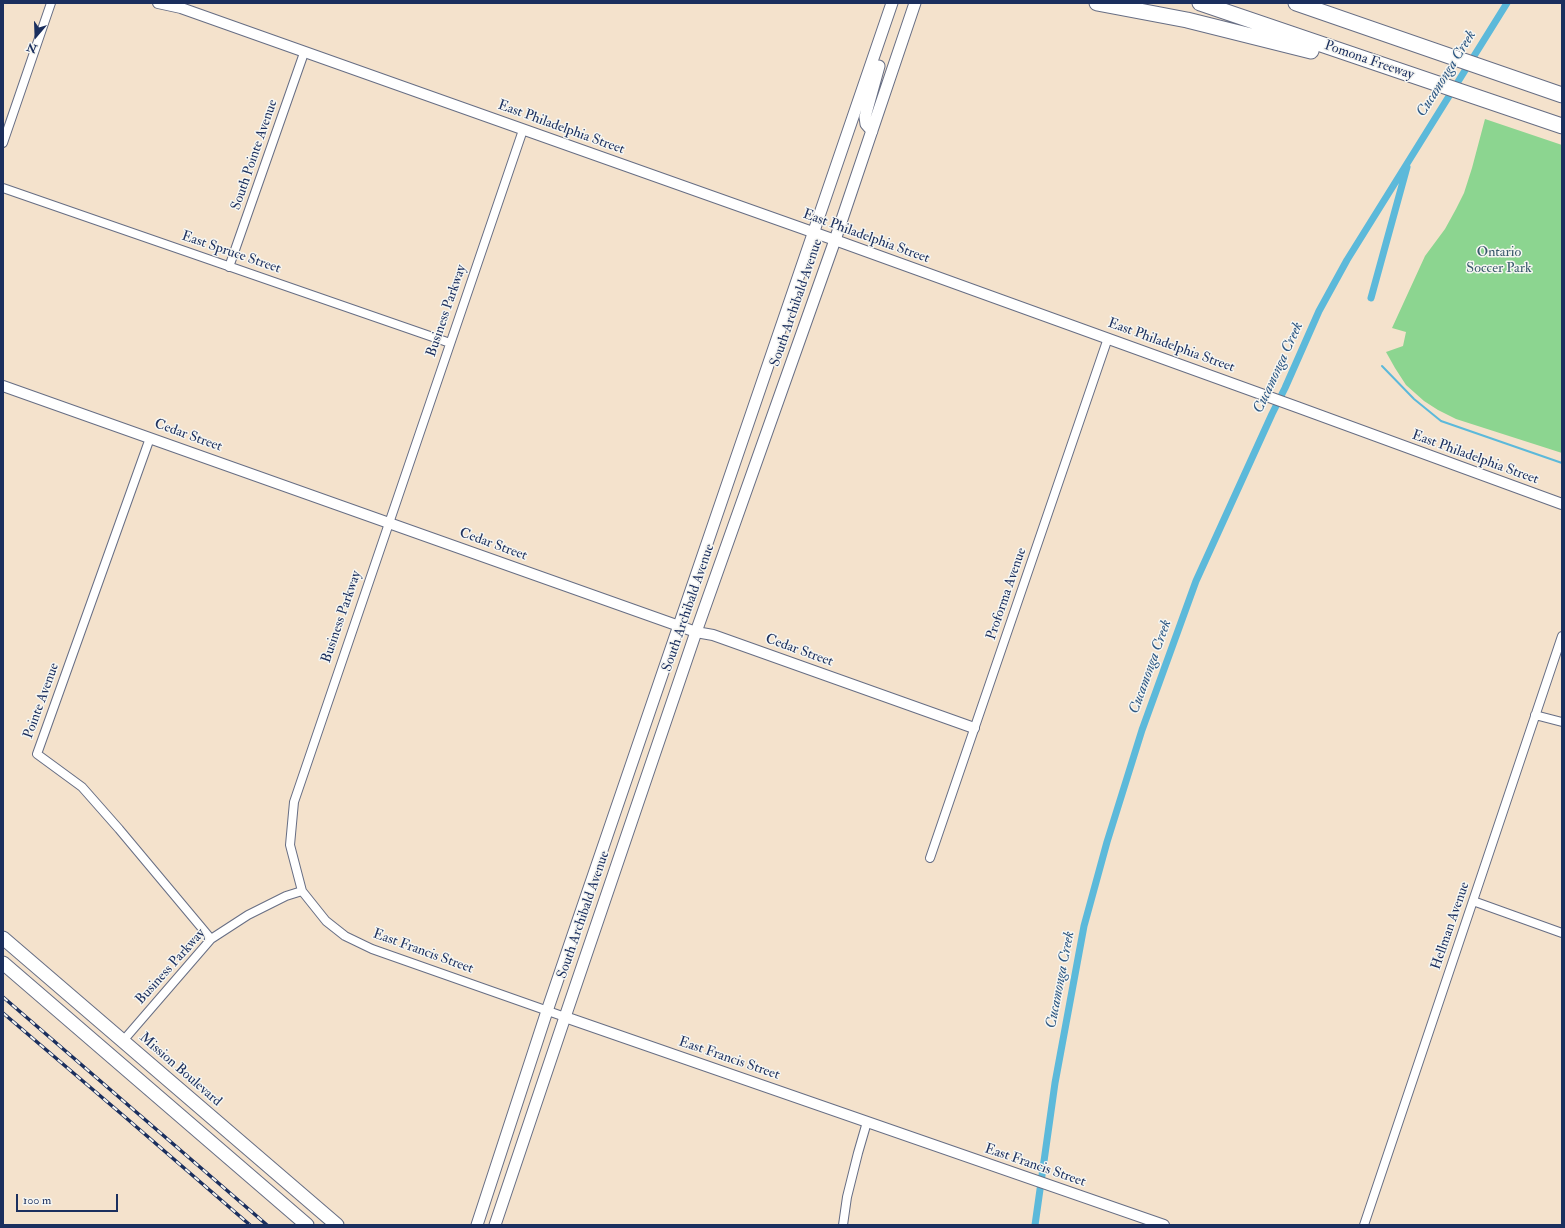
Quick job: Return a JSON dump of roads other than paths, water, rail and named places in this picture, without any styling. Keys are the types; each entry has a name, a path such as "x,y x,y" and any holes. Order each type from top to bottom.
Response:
{"highway":[{"path":"1096,3 1208,24 1424,80"},
{"name":"Pomona Freeway","path":"1200,3 1562,126"},
{"path":"1296,3 1562,95"},
{"path":"1329,3 1411,43"}],"main road":[{"name":"South Archibald Avenue","path":"477,1225 547,1011 892,3"},
{"name":"South Archibald Avenue","path":"496,1225 696,632 835,240 916,3"},
{"path":"872,132 866,124 865,117 883,48 887,20"},
{"name":"Mission Boulevard","path":"3,938 122,1042 337,1225"},
{"path":"3,963 307,1225"}],"street":[{"path":"3,143 51,3"},
{"name":"East Philadelphia Street","path":"158,3 181,8 304,53 835,240 1562,504"},
{"name":"South Pointe Avenue","path":"229,267 304,53"},
{"name":"Business Parkway","path":"122,1042 211,939 248,915 286,896 302,891 290,845 294,802 388,522 523,130"},
{"name":"East Spruce Street","path":"3,188 450,344"},
{"name":"Proforma Avenue","path":"930,858 1108,338"},
{"name":"Cedar Street","path":"3,386 696,632 713,635 974,728"},
{"name":"Pointe Avenue","path":"150,438 37,754 82,787 211,939"},
{"name":"Hellman Avenue","path":"1364,1225 1562,636"},
{"path":"1535,715 1562,722"},
{"name":"East Francis Street","path":"302,891 326,921 345,936 372,949 1164,1225"},
{"path":"1473,901 1562,933"},
{"path":"843,1225 847,1197 867,1122"}],"waterway":[{"name":"Cucamonga Creek","path":"1035,1225 1055,1083 1084,926 1107,842 1142,730 1196,581 1319,311 1347,260 1507,3"},
{"name":"Cucamonga Creek","path":"1371,298 1407,167"},
{"path":"1382,366 1414,399 1441,421 1562,463"}],"railway":[{"path":"3,997 267,1225"},
{"path":"3,1013 250,1225"}],"park label":[{"name":"Ontario Soccer Park","path":"1499,262"}]}
